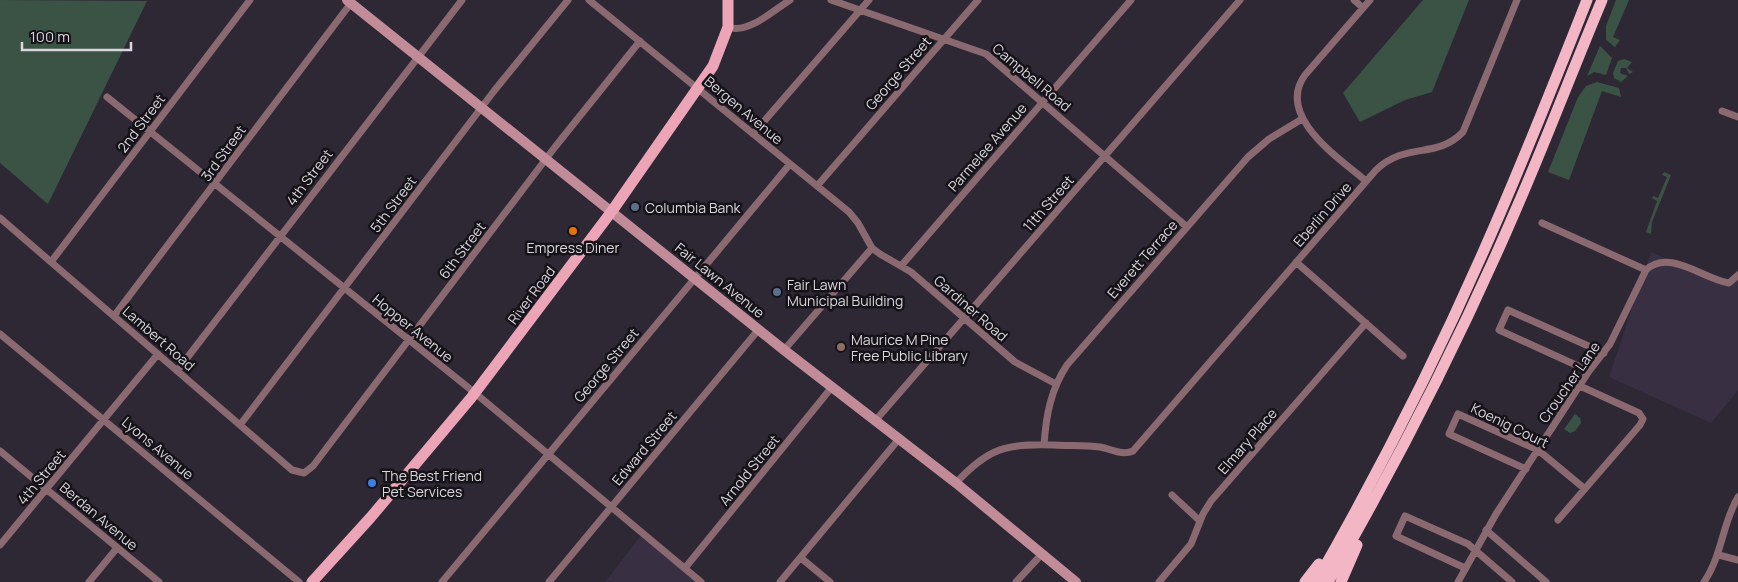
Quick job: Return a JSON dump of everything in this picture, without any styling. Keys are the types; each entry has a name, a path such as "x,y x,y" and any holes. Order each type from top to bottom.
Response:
{"highway":[{"path":"1316,582 1417,393 1475,270 1587,0"},
{"path":"1341,582 1401,450 1465,321 1513,216 1602,0"},
{"path":"1328,582 1401,450"},
{"path":"1305,582 1359,504"}],"main road":[{"name":"River Road","path":"312,582 372,517 475,393 612,212 699,89 713,66 728,27 728,0"},
{"name":"Fair Lawn Avenue","path":"349,1 546,160 696,277 784,350 956,483 1076,582"}],"street":[{"name":"2nd Street","path":"51,262 250,0"},
{"name":"4th Street","path":"177,371 417,56 462,0"},
{"name":"5th Street","path":"240,425 482,108 568,0"},
{"name":"Bergen Avenue","path":"588,0 854,217 872,248"},
{"path":"728,27 734,30 747,26 790,0"},
{"name":"Campbell Road","path":"831,0 986,54 1187,227"},
{"path":"753,134 868,0"},
{"name":"George Street","path":"817,186 978,0"},
{"name":"Parmelee Avenue","path":"901,266 1131,0"},
{"name":"11th Street","path":"875,422 1240,0"},
{"path":"1354,0 1363,8"},
{"path":"1366,181 1315,136 1302,119 1297,103 1300,82 1370,0"},
{"name":"Eberlin Drive","path":"1044,445 1102,447 1128,454 1133,451 1366,181 1389,159 1406,152 1449,144 1463,132 1517,0"},
{"name":"3rd Street","path":"114,316 215,184 349,1"},
{"name":"6th Street","path":"304,473 313,466 546,160 640,41"},
{"name":"Hopper Avenue","path":"106,97 475,393 701,582"},
{"path":"1722,111 1738,117"},
{"name":"Everett Terrace","path":"1044,445 1048,406 1056,384 1074,357 1248,157 1268,139 1302,119"},
{"name":"George Street","path":"442,582 790,164"},
{"name":"Lambert Road","path":"0,218 292,470 304,473"},
{"path":"1542,223 1646,270 1656,262 1668,261 1717,281 1729,282 1738,275"},
{"path":"784,350 872,248"},
{"name":"Gardiner Road","path":"872,248 901,266 1015,362 1056,384"},
{"path":"1296,262 1404,356"},
{"name":"Croucher Lane","path":"1458,582 1486,530 1589,371 1615,336 1646,270"},
{"path":"1589,371 1499,330 1508,310 1604,353"},
{"name":"Elmary Place","path":"1159,582 1191,544 1200,521 1211,501 1366,323"},
{"name":"Edward Street","path":"548,582 759,329"},
{"name":"Lyons Avenue","path":"0,334 299,582"},
{"name":"4th Street","path":"0,545 158,354"},
{"path":"1558,520 1640,425 1643,419 1639,413 1580,386"},
{"name":"Arnold Street","path":"685,568 832,387"},
{"name":"Koenig Court","path":"1526,469 1449,434 1458,414 1538,450 1585,489"},
{"path":"780,582 898,440"},
{"path":"956,483 973,464 992,452 1011,445 1044,445"},
{"name":"Berdan Avenue","path":"0,451 159,582"},
{"path":"1172,495 1200,521"},
{"path":"1704,582 1718,555 1730,514 1738,497"},
{"path":"1465,568 1396,536 1405,516 1468,544 1512,582"},
{"path":"1486,530 1546,582"},
{"path":"89,582 117,548"},
{"path":"1016,582 1041,555"},
{"path":"1718,555 1738,560"},
{"path":"801,558 830,582"}],"shaded area":[{"path":"1651,252 1717,281 1733,281 1738,269 1738,390 1711,423 1609,377"},
{"path":"643,533 701,582 605,582"}],"green space":[{"path":"0,0 147,1 48,204 0,163"},
{"path":"1423,0 1469,0 1432,92 1405,100 1360,122 1343,93"},
{"path":"1616,0 1629,0 1613,37 1620,40 1615,47 1606,40 1606,26"},
{"path":"1600,46 1612,58 1606,75 1594,72 1587,76"},
{"path":"1624,59 1632,62 1627,68 1633,72 1629,74 1626,68 1621,68 1620,73 1628,76 1621,82 1614,78 1613,73 1618,61"},
{"path":"1597,82 1619,88 1621,97 1602,91 1569,180 1548,172 1578,97 1586,86"},
{"path":"1664,172 1671,175 1652,222 1651,234 1646,232 1657,201 1652,198 1653,196 1658,198 1667,177 1662,175"},
{"path":"1575,414 1580,418 1581,423 1575,431 1570,433 1564,429"}],"place":[{"name":"Columbia Bank","path":"635,207"},
{"name":"Empress Diner","path":"573,231"},
{"name":"Fair Lawn Municipal Building","path":"777,292"},
{"name":"Maurice M Pine Free Public Library","path":"841,347"},
{"name":"The Best Friend Pet Services","path":"372,483"}]}
